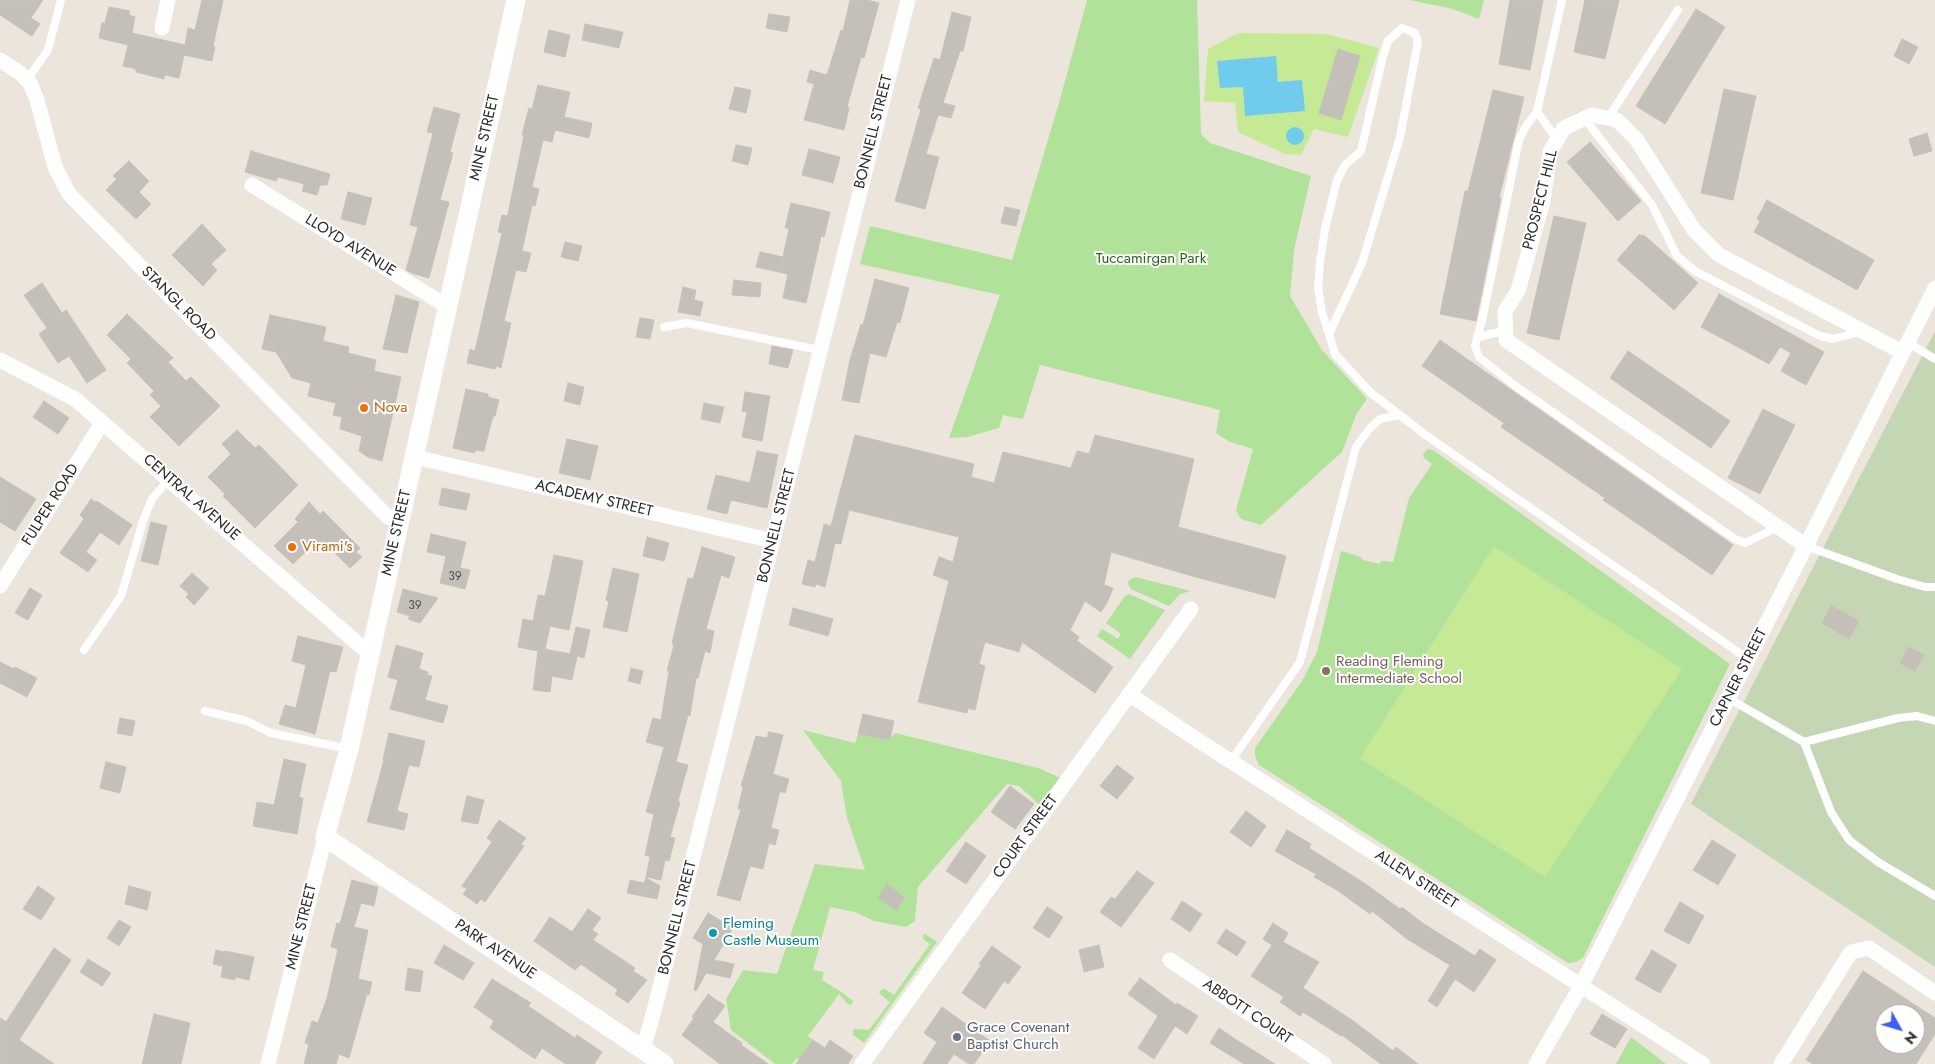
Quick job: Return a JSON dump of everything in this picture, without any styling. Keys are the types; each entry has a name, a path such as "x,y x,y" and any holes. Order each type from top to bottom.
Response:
{"street":[{"path":"162,28 168,0"},
{"name":"MINE STREET","path":"268,1064 349,748 516,0"},
{"name":"BONNELL STREET","path":"643,1050 656,1007 908,0"},
{"name":"STANGL ROAD","path":"0,60 20,72 27,80 37,100 55,167 69,194 388,517 400,519"},
{"name":"PROSPECT HILL","path":"1505,331 1505,311 1518,291 1542,201 1550,152 1564,128 1592,115 1608,118"},
{"path":"1608,118 1617,120 1637,140 1694,230 1719,255 1862,331 1904,347"},
{"name":"LLOYD AVENUE","path":"252,185 448,307"},
{"name":"CAPNER STREET","path":"1536,1064 1581,986 1806,546 1935,288"},
{"path":"1505,331 1506,340 1806,546"},
{"name":"CENTRAL AVENUE","path":"0,360 65,392 85,407 370,654"},
{"name":"FULPER ROAD","path":"0,586 102,423"},
{"name":"ACADEMY STREET","path":"415,457 773,541"},
{"name":"COURT STREET","path":"862,1064 1191,609"},
{"name":"ALLEN STREET","path":"1130,694 1230,761 1703,1064"},
{"name":"PARK AVENUE","path":"326,837 664,1064"},
{"path":"1781,1064 1851,952 1868,948 1935,993"},
{"name":"ABBOTT COURT","path":"1170,960 1324,1064"}],"lane":[{"path":"27,80 48,50 60,0"},
{"path":"1562,0 1537,112 1526,126 1519,140 1483,316 1474,346 1480,357 1514,385 1735,539 1745,543 1779,527"},
{"path":"1608,118 1678,10"},
{"path":"1329,334 1362,263 1400,138 1418,42 1415,33 1402,28 1388,41 1361,150 1345,165 1337,180 1325,229 1318,288 1322,312 1335,354 1370,392 1399,415 1748,659"},
{"path":"1537,112 1557,139"},
{"path":"1584,118 1652,205 1677,256 1695,271 1820,336 1833,339 1862,331"},
{"path":"664,327 687,323 819,350"},
{"path":"1477,337 1505,331"},
{"path":"1904,347 1935,359"},
{"path":"1230,761 1300,662 1356,447 1365,434 1380,419 1399,415"},
{"path":"84,650 121,596 143,521 152,499 169,478"},
{"path":"1806,546 1897,579 1935,587"},
{"path":"1728,698 1804,742 1831,812 1849,840 1878,862 1935,896"},
{"path":"205,711 247,722 272,733 349,748"},
{"path":"1804,742 1898,718 1917,716 1935,720"}],"green space":[{"name":"Tuccamirgan Park","path":"1087,0 1197,0 1201,134 1210,143 1311,176 1294,250 1290,296 1322,350 1367,399 1357,413 1342,452 1261,525 1241,519 1236,510 1253,449 1230,442 1216,433 1220,410 1040,365 1023,419 1003,415 999,428 967,437 949,438 1000,295 860,264 870,226 1012,260 1059,103"},
{"path":"1409,0 1484,0 1479,19 1453,9"},
{"path":"1238,33 1327,34 1379,48 1348,137 1314,129 1301,155 1285,154 1238,132 1235,103 1204,101 1208,49"},
{"path":"1935,331 1935,967 1691,804"},
{"path":"1428,449 1433,450 1730,664 1583,958 1576,962 1568,963 1259,765 1255,756 1255,748 1302,681 1317,652 1341,551 1361,557 1363,560 1380,564 1381,561 1393,562 1409,498 1432,464 1424,458 1423,454"},
{"path":"1494,546 1682,669 1545,877 1360,758"},
{"path":"1135,577 1191,591 1180,594 1169,606 1131,589 1128,584 1129,580"},
{"path":"1129,594 1165,610 1130,659 1097,636 1102,629 1118,639 1121,634 1106,623 1125,596"},
{"path":"803,730 855,743 858,734 889,740 895,733 1038,768 1065,780 1045,810 1019,786 1007,784 918,887 915,921 906,927 874,921 855,912 830,907 813,970 824,972 822,980 853,1001 852,1004 849,1005 839,994 808,1036 813,1040 799,1060 796,1058 792,1064 775,1064 731,1030 726,999 743,970 777,974 815,864 865,870 847,818 841,781"},
{"path":"925,934 937,942 864,1043 853,1035 853,1031 855,1029 869,1030 890,1002 879,993 885,989 894,995 930,944 923,939"},
{"path":"1631,1037 1666,1064 1616,1064"}],"water":[{"path":"1276,56 1278,82 1302,80 1305,111 1245,116 1243,87 1220,88 1217,61"},
{"path":"1291,127 1299,127 1304,132 1302,143 1291,145 1286,140 1286,132"}],"building":[{"path":"0,0 43,0 31,18 40,24 32,36 0,15"},
{"path":"202,0 223,0 213,46 215,47 212,61 184,55 179,78 165,75 164,79 136,72 136,69 123,66 128,45 99,38 102,23 105,23 109,7 130,11 129,15 135,17 132,33 185,45 188,28 195,30"},
{"path":"850,0 867,0 879,3 864,58 861,57 847,107 849,108 844,130 804,120 814,84 807,82 810,70 827,75 841,30 843,31"},
{"path":"1510,0 1543,0 1530,70 1499,64"},
{"path":"1585,0 1619,0 1605,59 1574,52"},
{"path":"1696,9 1725,27 1665,124 1636,106"},
{"path":"952,12 971,17 963,51 960,51 943,103 955,106 951,118 938,115 926,154 939,157 925,209 895,201 921,109 918,108 934,58 940,60"},
{"path":"769,14 790,17 787,32 766,28"},
{"path":"585,24 623,32 619,48 582,40"},
{"path":"549,30 570,35 565,57 544,52"},
{"path":"1902,39 1918,47 1909,64 1894,56"},
{"path":"1338,49 1360,56 1341,120 1319,113"},
{"path":"538,85 570,92 564,117 592,123 589,138 555,130 552,142 543,140 532,187 539,189 535,206 532,205 522,251 531,253 526,272 516,270 504,321 511,323 501,368 496,366 495,369 467,363 470,349 475,351 502,233 498,232 502,215 506,216 508,214 524,135 522,135 529,108 532,109"},
{"path":"735,87 751,90 746,113 729,109"},
{"path":"1724,89 1756,96 1733,200 1701,193"},
{"path":"1493,90 1524,97 1499,198 1501,198 1476,321 1440,314 1465,191 1468,191"},
{"path":"434,107 460,114 450,152 453,153 440,200 449,202 429,278 406,270 418,227 410,225 433,133 427,132"},
{"path":"1927,133 1932,151 1914,156 1909,139"},
{"path":"1590,142 1641,201 1618,221 1567,162"},
{"path":"736,145 752,148 748,165 732,161"},
{"path":"809,149 840,157 833,183 802,175"},
{"path":"251,151 330,174 327,185 320,185 317,195 302,191 304,184 278,177 276,181 245,172"},
{"path":"129,161 149,181 139,192 151,204 136,219 106,190 117,179 113,176"},
{"path":"348,192 372,198 365,225 341,219"},
{"path":"1767,200 1874,260 1857,290 1754,232 1760,221 1757,219"},
{"path":"791,203 830,212 824,237 821,236 806,303 783,298 788,274 756,267 760,252 783,257 789,229 785,228"},
{"path":"1005,207 1020,210 1016,226 1001,223"},
{"path":"1554,216 1586,223 1559,340 1527,333"},
{"path":"202,224 226,250 211,264 217,270 203,286 172,255"},
{"path":"1639,235 1645,236 1698,283 1674,310 1617,260"},
{"path":"565,242 582,246 578,261 561,257"},
{"path":"875,279 909,288 900,323 897,322 886,357 870,353 859,403 842,400 850,360 861,324 863,325"},
{"path":"734,280 761,283 760,297 732,295"},
{"path":"42,283 62,313 66,310 106,370 87,383 69,356 58,363 39,334 47,328 24,295"},
{"path":"683,287 696,290 694,300 703,302 700,316 678,312"},
{"path":"1719,294 1824,352 1806,385 1781,371 1791,353 1780,347 1769,364 1701,327"},
{"path":"396,295 419,302 407,353 383,349"},
{"path":"127,314 173,358 168,362 186,381 191,377 220,406 179,446 150,417 161,406 150,395 154,391 127,363 131,359 107,335"},
{"path":"270,315 326,327 323,341 349,347 348,353 376,360 374,371 401,377 382,461 368,457 359,451 362,436 340,429 342,417 333,415 336,403 308,396 311,383 292,378 276,352 262,349"},
{"path":"640,318 654,320 650,339 636,337"},
{"path":"1440,340 1733,545 1712,575 1603,500 1605,498 1501,427 1504,423 1422,366"},
{"path":"772,346 793,350 788,368 769,364"},
{"path":"1628,351 1730,421 1711,448 1610,378"},
{"path":"568,383 584,387 580,405 564,401"},
{"path":"466,389 488,394 488,397 499,400 484,451 475,450 475,453 453,448"},
{"path":"745,392 770,396 762,441 742,437 747,412 742,411"},
{"path":"44,401 69,418 58,434 33,417"},
{"path":"704,403 724,407 720,423 701,419"},
{"path":"1763,409 1795,425 1760,494 1728,478"},
{"path":"237,430 255,448 259,445 298,485 255,528 223,496 225,494 208,477 231,454 222,444"},
{"path":"855,435 974,464 971,477 994,483 1003,452 1071,468 1077,451 1089,454 1095,435 1194,459 1178,527 1286,556 1275,598 1111,552 1104,585 1113,588 1107,603 1101,612 1085,601 1070,630 1079,637 1077,641 1113,667 1095,693 1022,642 1019,652 985,642 979,664 985,666 975,710 968,708 967,713 918,702 949,581 933,575 939,557 953,562 959,537 849,510 841,544 835,543 825,587 816,584 815,587 802,584 808,560 815,562 824,524 831,526"},
{"path":"567,439 598,446 590,480 559,473"},
{"path":"757,451 778,455 767,508 731,500 727,514 707,509 716,475 750,483"},
{"path":"0,477 36,499 15,531 0,522"},
{"path":"442,488 470,494 466,510 439,505"},
{"path":"91,499 95,502 97,501 132,525 119,545 100,532 86,552 97,560 88,572 60,553 84,519 80,515"},
{"path":"309,502 320,514 323,511 360,548 356,552 362,557 350,568 327,545 324,547 317,541 293,564 274,546 298,522 295,519"},
{"path":"151,522 167,526 158,565 141,561"},
{"path":"431,534 466,542 460,568 470,570 465,589 440,583 446,556 427,552"},
{"path":"647,537 669,543 664,561 643,556"},
{"path":"702,547 735,557 729,578 721,575 706,629 714,631 710,653 705,651 698,678 696,678 690,716 688,715 676,762 688,765 670,837 675,838 669,861 665,860 661,880 646,877 650,857 645,855 654,814 646,812 664,747 646,742 653,718 661,720 669,671 667,671 674,645 672,644 680,609 688,578 693,579"},
{"path":"554,555 583,561 569,630 550,626 545,649 570,654 576,627 590,630 584,658 577,656 572,680 552,676 550,692 533,690 538,651 518,647 523,619 533,621 538,595 545,596"},
{"path":"613,568 639,574 627,632 603,627 609,601 606,600"},
{"path":"192,573 209,588 194,605 186,597 189,594 180,586"},
{"path":"30,588 42,595 28,620 15,613"},
{"path":"403,589 438,598 420,623 408,619 410,616 397,612"},
{"path":"1831,606 1859,621 1849,639 1822,623"},
{"path":"793,608 833,619 828,636 789,625"},
{"path":"298,636 343,647 336,672 330,671 315,734 279,724 285,705 296,708 306,665 292,661"},
{"path":"396,645 423,653 419,669 428,672 427,675 432,676 425,700 448,706 443,723 390,709 398,680 388,677"},
{"path":"1909,647 1924,655 1915,671 1900,663"},
{"path":"0,662 37,678 27,697 0,683"},
{"path":"631,668 643,671 640,684 628,681"},
{"path":"863,714 894,721 890,740 858,734"},
{"path":"120,718 135,721 132,736 117,733"},
{"path":"769,732 783,735 773,774 789,779 785,793 780,791 771,828 779,830 775,845 769,843 763,869 750,866 740,901 717,895 741,809 738,809 743,787 741,786 756,736 767,738"},
{"path":"389,733 425,741 419,767 409,765 397,811 408,814 404,830 367,822 384,760"},
{"path":"284,759 306,764 299,797 303,798 297,834 253,826 257,802 274,805"},
{"path":"106,762 126,767 120,793 100,788"},
{"path":"1117,765 1134,778 1117,799 1100,786"},
{"path":"1010,786 1034,804 1015,829 991,812"},
{"path":"467,796 484,800 478,824 461,821"},
{"path":"1246,811 1266,826 1251,847 1230,832"},
{"path":"499,820 526,838 521,844 524,846 485,902 481,899 477,904 463,894 467,889 462,886 492,842 487,838"},
{"path":"1287,830 1311,844 1309,848 1367,885 1400,909 1402,907 1424,924 1475,956 1480,949 1496,960 1474,992 1455,979 1437,1007 1428,1001 1450,965 1407,939 1372,911 1370,914 1337,890 1314,877 1316,874 1275,851"},
{"path":"1712,840 1736,855 1718,885 1693,870"},
{"path":"966,842 986,856 966,884 946,871"},
{"path":"1137,871 1154,883 1121,927 1100,912 1111,897 1115,899"},
{"path":"646,878 660,886 657,899 627,893 630,880 644,883"},
{"path":"352,880 378,887 374,906 361,903 354,927 368,930 358,979 372,982 369,995 367,994 349,1058 339,1054 336,1064 304,1064 309,1044 305,1043 312,1021 318,1023 327,998 338,949 331,947 337,923 340,924"},
{"path":"887,884 905,898 896,911 878,897"},
{"path":"38,886 55,898 41,920 23,909"},
{"path":"129,886 151,892 147,910 125,904"},
{"path":"1182,901 1202,914 1190,932 1171,919"},
{"path":"1680,902 1704,916 1689,944 1664,931"},
{"path":"1047,907 1063,917 1049,938 1033,928"},
{"path":"588,909 601,918 592,930 598,934 593,940 635,968 633,971 647,980 628,1003 615,994 618,990 581,964 575,970 534,941 550,917 572,932"},
{"path":"708,913 733,928 714,960 734,964 730,978 706,973 696,991 694,990 703,944 693,938"},
{"path":"119,920 131,927 119,946 107,938"},
{"path":"1273,923 1288,933 1283,942 1319,962 1303,988 1352,1020 1393,1051 1396,1047 1418,1064 1381,1064 1342,1035 1303,1012 1300,1016 1280,1002 1284,997 1251,976 1272,945 1263,939"},
{"path":"1226,929 1246,942 1237,956 1217,943"},
{"path":"444,945 474,963 463,980 434,963"},
{"path":"1099,945 1104,967 1084,972 1079,950"},
{"path":"992,946 1021,967 1008,984 1004,981 985,1009 962,993"},
{"path":"54,948 71,960 19,1040 54,1064 0,1064 0,1018 6,1022"},
{"path":"216,950 254,957 249,980 221,977 223,966 213,964"},
{"path":"1652,950 1677,965 1660,993 1635,979"},
{"path":"88,959 111,973 102,986 80,972"},
{"path":"408,968 423,971 420,992 405,990"},
{"path":"1863,971 1914,1004 1875,1004 1875,1054 1922,1054 1916,1064 1813,1064 1806,1060"},
{"path":"1140,978 1176,1005 1177,1003 1198,1016 1187,1034 1175,1026 1154,1059 1138,1048 1158,1016 1128,994"},
{"path":"492,979 531,1003 528,1006 575,1038 577,1035 602,1052 594,1064 566,1064 542,1048 535,1059 490,1028 494,1021 474,1007"},
{"path":"708,994 725,1006 713,1022 768,1064 720,1064 682,1035"},
{"name":"Grace Covenant Baptist Church","path":"942,1007 990,1041 974,1064 969,1064 954,1054 947,1064 923,1064 937,1042 924,1033"},
{"path":"1925,1011 1935,1018 1935,1034 1925,1050"},
{"path":"154,1014 190,1023 181,1064 142,1064"},
{"path":"1602,1014 1627,1029 1615,1048 1590,1034"},
{"path":"1219,1028 1275,1064 1244,1064 1210,1043"},
{"path":"813,1040 825,1048 830,1040 853,1056 848,1064 796,1064"}],"place":[{"name":"Nova","path":"364,408"},
{"name":"Virami's","path":"292,547"},
{"name":"Reading Fleming Intermediate School","path":"1326,671"},
{"name":"Fleming Castle Museum","path":"713,933"},
{"name":"Grace Covenant Baptist Church","path":"957,1037"}]}
